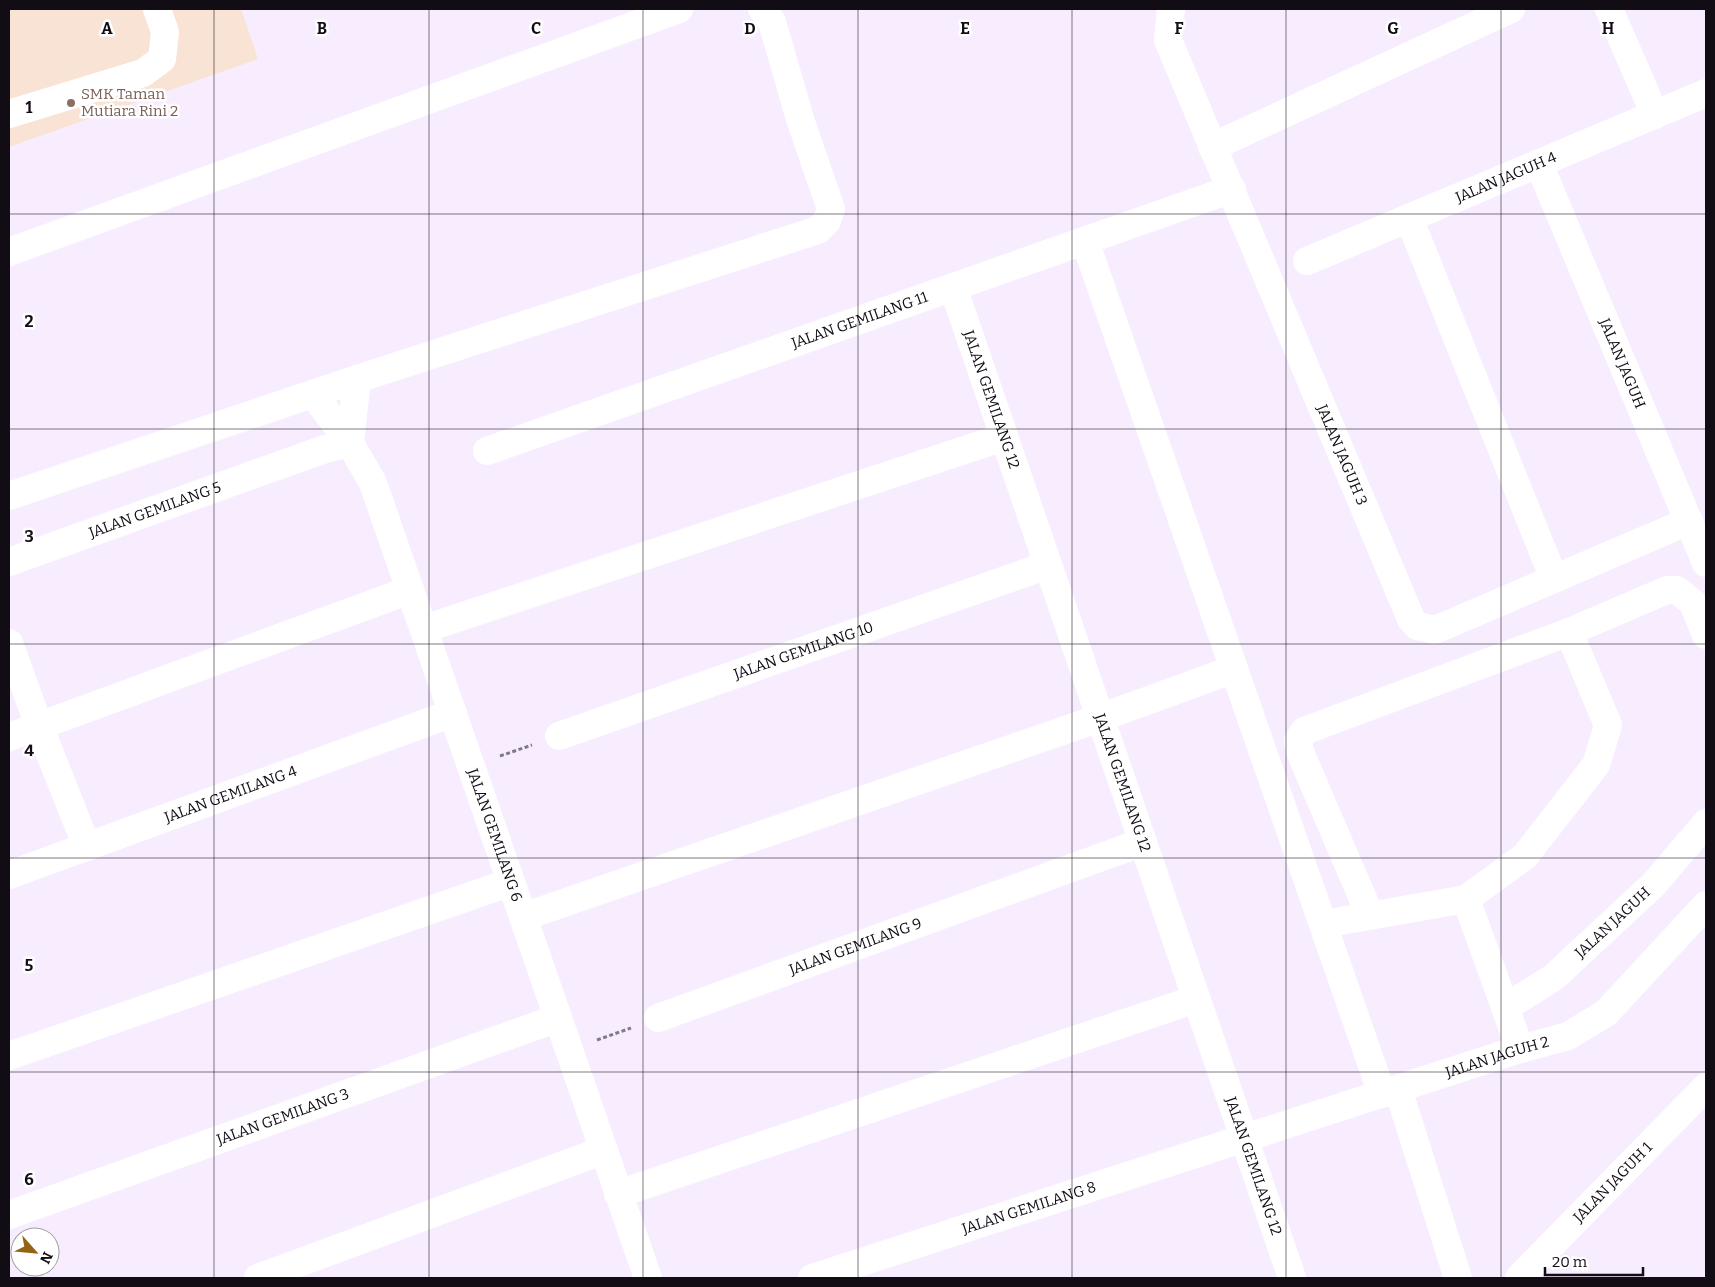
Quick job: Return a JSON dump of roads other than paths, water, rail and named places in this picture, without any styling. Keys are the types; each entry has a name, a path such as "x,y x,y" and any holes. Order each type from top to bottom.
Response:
{"street":[{"path":"9,114 143,73 162,59 165,32 157,9"},
{"path":"9,252 679,9"},
{"path":"9,496 357,379 818,230 827,221 831,209 800,119 772,22 762,9"},
{"name":"JALAN JAGUH 3","path":"1171,9 1168,40 1411,620 1417,626 1435,630 1689,521"},
{"path":"1212,147 1511,9"},
{"path":"1609,9 1655,115"},
{"name":"JALAN JAGUH 4","path":"1307,261 1706,93"},
{"name":"JALAN JAGUH","path":"1539,164 1704,553"},
{"name":"JALAN GEMILANG 11","path":"487,451 1232,189"},
{"path":"1409,218 1554,579"},
{"path":"1085,241 1323,924 1390,1091 1458,1278"},
{"name":"JALAN GEMILANG 12","path":"953,287 1292,1278"},
{"path":"350,443 357,379"},
{"name":"JALAN GEMILANG 6","path":"313,394 350,443 374,483 648,1278"},
{"path":"424,629 1004,437"},
{"name":"JALAN GEMILANG 5","path":"9,562 302,459 325,448 350,443"},
{"name":"JALAN GEMILANG 10","path":"559,736 1048,565"},
{"path":"9,737 410,590"},
{"path":"1370,916 1300,752 1298,741 1304,732 1569,632 1667,590 1677,590 1693,603 1706,635"},
{"path":"1323,924 1466,900 1525,856 1596,764 1608,725 1569,632"},
{"path":"9,643 39,726 87,847"},
{"path":"523,917 1100,718 1234,669"},
{"name":"JALAN GEMILANG 4","path":"9,875 453,713"},
{"name":"JALAN JAGUH","path":"1505,1008 1554,977 1654,884 1706,824"},
{"name":"JALAN GEMILANG 9","path":"658,1018 1143,842"},
{"path":"9,1056 511,882"},
{"path":"1466,900 1520,1049"},
{"name":"JALAN JAGUH 2","path":"1244,1139 1520,1049 1568,1036 1606,1013 1706,906"},
{"path":"618,1194 1196,999"},
{"name":"JALAN GEMILANG 3","path":"9,1215 558,1018"},
{"name":"JALAN JAGUH 1","path":"1519,1278 1706,1087"},
{"name":"JALAN GEMILANG 8","path":"812,1278 1244,1139"},
{"path":"258,1278 604,1150"}],"place":[{"name":"SMK Taman Mutiara Rini 2","path":"71,103"}]}
